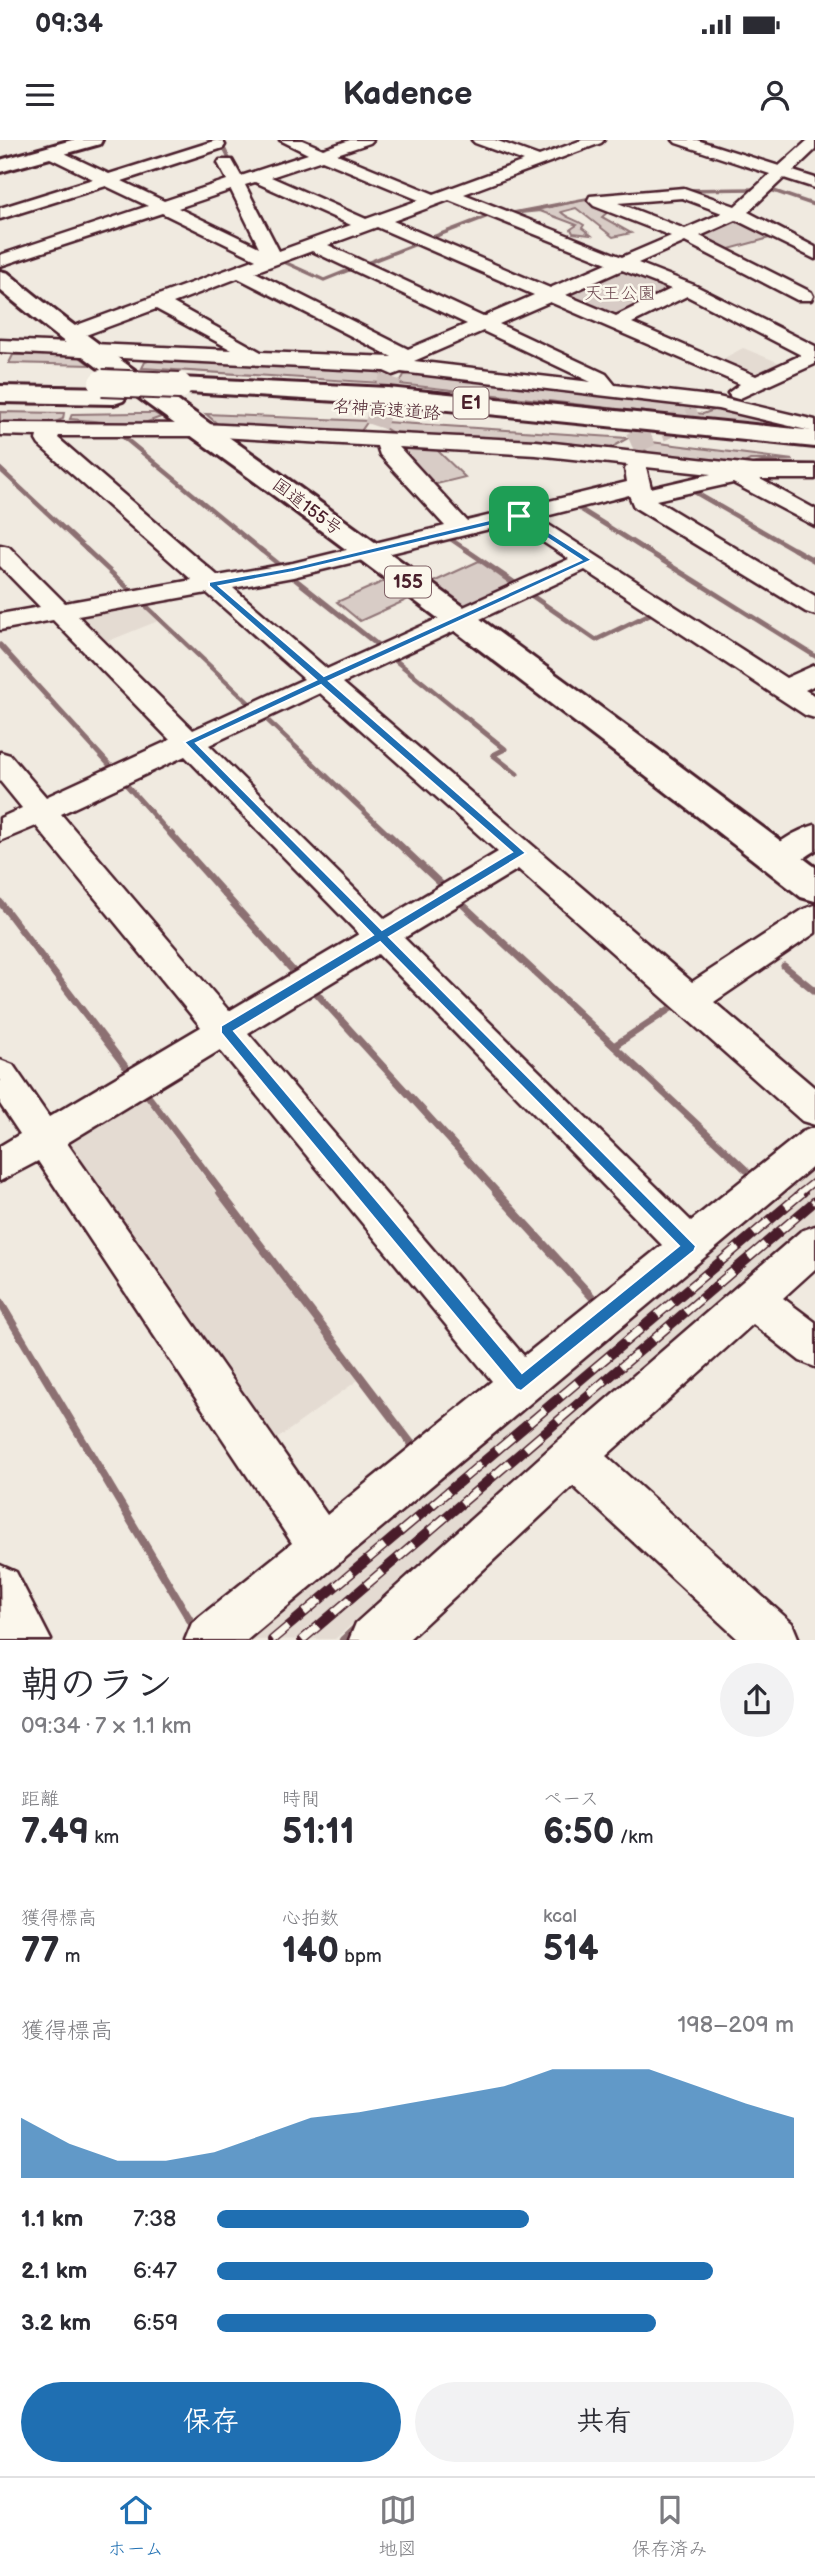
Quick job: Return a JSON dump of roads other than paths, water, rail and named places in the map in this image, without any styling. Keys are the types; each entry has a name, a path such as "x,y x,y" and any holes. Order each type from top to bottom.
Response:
{"main road":[{"path":"0,159 71,140"},
{"path":"0,166 93,140"},
{"name":"国道155号","path":"0,278 79,342 458,618 815,887"},
{"name":"名神高速道路","path":"0,380 108,390"},
{"name":"名神高速道路","path":"0,394 108,390 185,392 530,421 752,457 815,455"},
{"name":"名神高速道路","path":"752,457 815,439"}],"street":[{"path":"288,140 687,289 815,355"},
{"path":"0,261 365,140"},
{"path":"480,140 539,161"},
{"path":"79,342 158,302 596,140"},
{"path":"681,140 815,183"},
{"path":"397,366 483,323 737,212 815,142"},
{"path":"0,214 108,181 216,143 271,253 272,260"},
{"path":"50,152 272,260"},
{"path":"256,176 550,295 757,384"},
{"path":"810,294 685,235 596,200 684,193 737,212 815,254"},
{"path":"313,245 599,378 611,390"},
{"path":"240,272 397,366"},
{"path":"616,323 687,289"},
{"path":"782,302 810,294"},
{"path":"158,302 259,356"},
{"path":"736,314 759,308"},
{"path":"0,346 79,342 397,366 718,403 815,426"},
{"path":"698,413 815,355"},
{"path":"0,429 203,430 379,435 536,448 752,457 815,472"},
{"path":"50,430 47,440 815,1110"},
{"path":"379,435 388,450 462,530"},
{"path":"632,450 642,502 815,607"},
{"path":"0,622 212,584 368,552 519,516 640,492 752,457"},
{"path":"752,457 815,519"},
{"path":"519,516 815,709"},
{"path":"0,552 689,1246"},
{"path":"0,830 587,560"},
{"path":"786,690 815,673"},
{"path":"0,762 521,1384"},
{"path":"779,859 815,836"},
{"path":"0,1165 520,853"},
{"path":"690,1001 815,917"},
{"path":"0,1075 322,1547"},
{"path":"209,1640 815,1143"},
{"path":"373,1640 573,1455 815,1244"},
{"path":"753,1299 815,1347"},
{"path":"573,1455 775,1640"},
{"path":"0,1588 27,1640"}],"waterway":[{"path":"220,140 232,165"},
{"path":"680,190 755,189"},
{"path":"771,190 815,205"},
{"path":"508,214 597,197"},
{"path":"428,239 493,214"},
{"path":"362,265 421,242"},
{"path":"276,263 282,261 324,280 354,268"},
{"path":"121,435 262,551"},
{"path":"744,467 763,463 815,465"},
{"path":"0,469 88,551"},
{"path":"691,490 797,551"},
{"path":"577,507 647,551"},
{"path":"449,538 468,551"},
{"path":"86,549 131,591"},
{"path":"260,549 281,566"},
{"path":"465,549 515,583"},
{"path":"644,549 815,656"},
{"path":"794,549 815,561"},
{"path":"286,577 291,576 379,646"},
{"path":"528,593 596,640 654,612"},
{"path":"143,603 252,706"},
{"path":"0,645 114,770"},
{"path":"390,656 505,749 493,755 517,774"},
{"path":"263,716 390,836"},
{"path":"123,781 172,836"},
{"path":"171,834 295,973"},
{"path":"388,834 440,883"},
{"path":"0,902 128,1070"},
{"path":"460,902 746,1170"},
{"path":"784,966 815,991"},
{"path":"310,986 498,1193"},
{"path":"614,1046 677,1004"},
{"path":"145,1092 222,1193"},
{"path":"220,1192 414,1447"},
{"path":"496,1192 593,1298"},
{"path":"0,1302 193,1625"},
{"path":"343,1640 358,1626"}],"tunnel":[{"path":"375,426 391,377"},
{"path":"631,444 698,413"}],"railway":[{"path":"800,1193 815,1181"},
{"path":"272,1640 803,1192"},
{"path":"302,1640 815,1201"}],"park label":[{"name":"天王公園","path":"620,293"}]}
